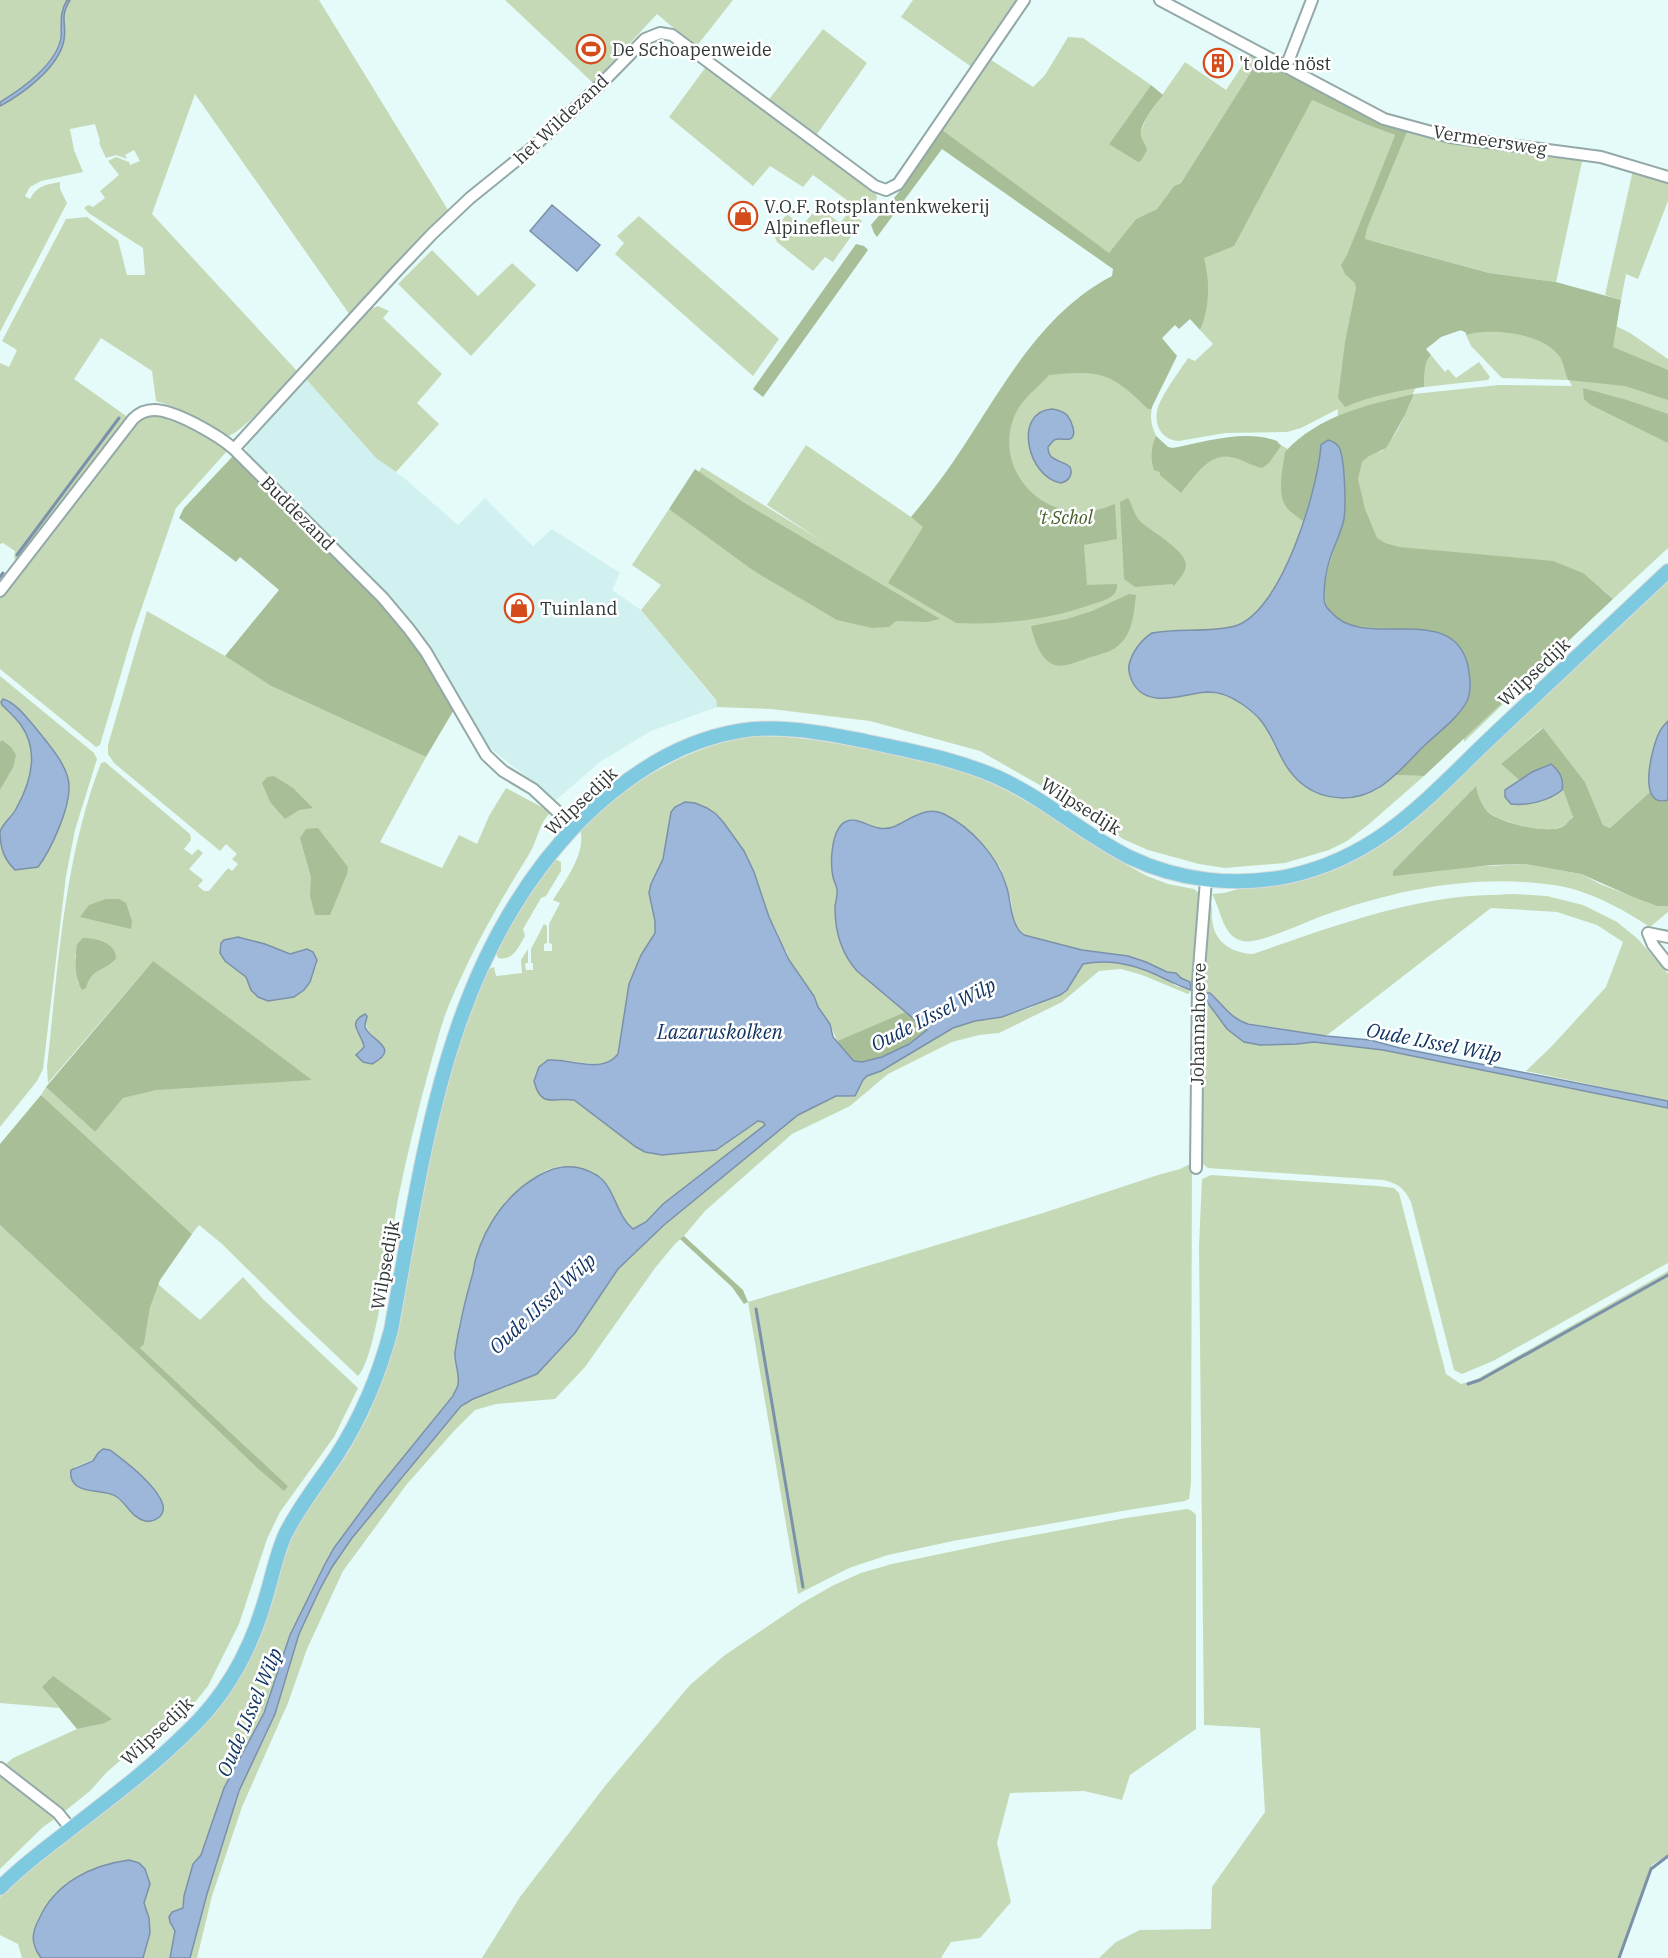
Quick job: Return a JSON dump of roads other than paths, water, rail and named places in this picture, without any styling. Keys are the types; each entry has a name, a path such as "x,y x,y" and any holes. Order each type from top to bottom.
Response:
{"main road":[{"name":"Wilpsedijk","path":"0,1888 41,1851 188,1732 219,1695 246,1652 265,1601 276,1557 284,1537 297,1513 336,1457 358,1420 382,1363 392,1330 429,1128 445,1066 464,1010 491,946 510,911 537,870 574,827 610,793 652,764 711,738 740,731 782,728 916,751 976,768 1009,783 1127,856 1164,871 1206,880 1246,882 1287,876 1337,862 1379,838 1439,788 1668,571"}],"street":[{"name":"het Wildezand","path":"234,449 432,234 470,198 532,148 598,87 645,39 660,33 672,36 875,186 886,190 898,184 1024,0"},
{"name":"Vermeersweg","path":"1160,0 1384,118 1449,137 1585,153 1668,177"},
{"path":"1286,67 1312,0"},
{"name":"Buddezand","path":"0,591 136,416 154,410 170,413 200,427 234,449 383,598 426,652 486,755 503,771 533,789 574,827"},
{"name":"Johannahoeve","path":"1196,1168 1198,981 1206,880"},
{"path":"1668,937 1648,933 1653,945 1668,964"},
{"path":"0,1768 58,1814 71,1829"}],"water":[{"path":"67,0 70,0 64,16 64,40 55,60 39,79 0,106 0,102 28,83 53,57 61,37 62,14"},
{"path":"552,205 600,245 577,271 530,231"},
{"path":"1052,409 1067,415 1074,431 1070,439 1054,440 1048,447 1053,458 1070,467 1070,477 1061,483 1049,479 1040,470 1029,445 1032,421 1040,413"},
{"path":"1328,440 1339,447 1341,453 1345,504 1343,525 1326,575 1324,598 1326,606 1347,623 1365,628 1427,630 1445,635 1459,646 1468,666 1470,684 1467,701 1459,713 1398,772 1379,788 1356,797 1342,798 1320,794 1301,783 1288,769 1262,722 1238,701 1212,692 1167,698 1148,696 1133,683 1129,670 1130,660 1135,651 1152,633 1235,626 1252,616 1268,598 1295,547 1313,490 1321,445"},
{"path":"3,699 16,707 34,726 56,754 68,778 68,795 63,817 54,840 38,867 15,870 3,853 0,832 21,799 29,779 31,757 27,735 19,722 2,705"},
{"path":"1668,721 1668,800 1658,800 1652,795 1649,786 1650,763 1659,733"},
{"path":"1551,764 1562,779 1562,790 1557,794 1538,802 1524,804 1511,804 1505,797 1505,790 1532,772"},
{"name":"Lazaruskolken","path":"685,802 695,803 716,814 744,851 754,872 769,917 789,960 830,1024 833,1037 854,1061 862,1062 882,1057 909,1044 927,1030 857,971 840,942 835,917 837,887 833,879 832,856 834,839 840,826 850,820 886,828 924,812 944,814 974,835 990,853 1006,885 1016,925 1024,935 1082,950 1128,956 1167,972 1176,973 1190,982 1191,990 1146,970 1125,964 1094,962 1083,964 1067,990 1060,995 1002,1017 975,1021 953,1028 881,1071 867,1076 855,1096 836,1096 798,1115 664,1225 618,1269 575,1333 537,1374 461,1406 352,1538 319,1591 299,1634 275,1714 239,1791 190,1958 170,1958 175,1931 169,1917 172,1912 183,1908 193,1864 201,1855 224,1788 264,1713 290,1635 325,1564 334,1548 379,1487 453,1396 457,1387 455,1352 475,1260 480,1245 499,1211 527,1183 538,1176 560,1167 576,1167 604,1181 627,1223 633,1229 646,1222 663,1204 765,1125 758,1121 716,1150 662,1155 645,1152 574,1100 544,1099 534,1081 539,1067 548,1060 595,1065 603,1064 618,1054 629,984 641,955 655,933 649,893 651,884 663,859 671,812"},
{"path":"238,937 290,954 307,949 313,952 317,960 310,982 294,997 268,1001 258,997 251,990 246,977 225,961 220,953 221,943 224,940"},
{"path":"1207,993 1210,993 1232,1015 1248,1024 1370,1040 1400,1048 1668,1101 1668,1108 1383,1050 1314,1042 1260,1045 1244,1042 1227,1029 1205,999"},
{"path":"365,1014 367,1031 381,1044 385,1053 372,1064 363,1062 356,1055 364,1047 356,1022"},
{"path":"103,1449 110,1450 126,1462 156,1492 162,1502 163,1511 158,1518 153,1521 140,1519 113,1495 87,1490 74,1483 71,1470 93,1461"},
{"path":"129,1860 139,1863 145,1869 150,1884 144,1903 149,1918 150,1933 143,1958 41,1958 35,1948 33,1934 46,1906 54,1895 88,1871"}],"waterway":[{"path":"17,555 119,418"},
{"path":"0,577 3,573"},
{"path":"1468,1384 1480,1380 1668,1275"},
{"path":"756,1309 803,1587"},
{"path":"1619,1958 1651,1869 1668,1856"}],"place":[{"name":"De Schoapenweide","path":"591,49"},
{"name":"'t olde nöst","path":"1218,63"},
{"name":"V.O.F. Rotsplantenkwekerij Alpinefleur","path":"743,216"},
{"name":"Tuinland","path":"519,608"}],"park label":[{"name":"'t Schol","path":"1065,517"}],"water label":[{"name":"Oude IJssel Wilp","path":"933,1014"},
{"name":"Oude IJssel Wilp","path":"1434,1042"},
{"name":"Oude IJssel Wilp","path":"542,1303"},
{"name":"Oude IJssel Wilp","path":"249,1712"}]}
